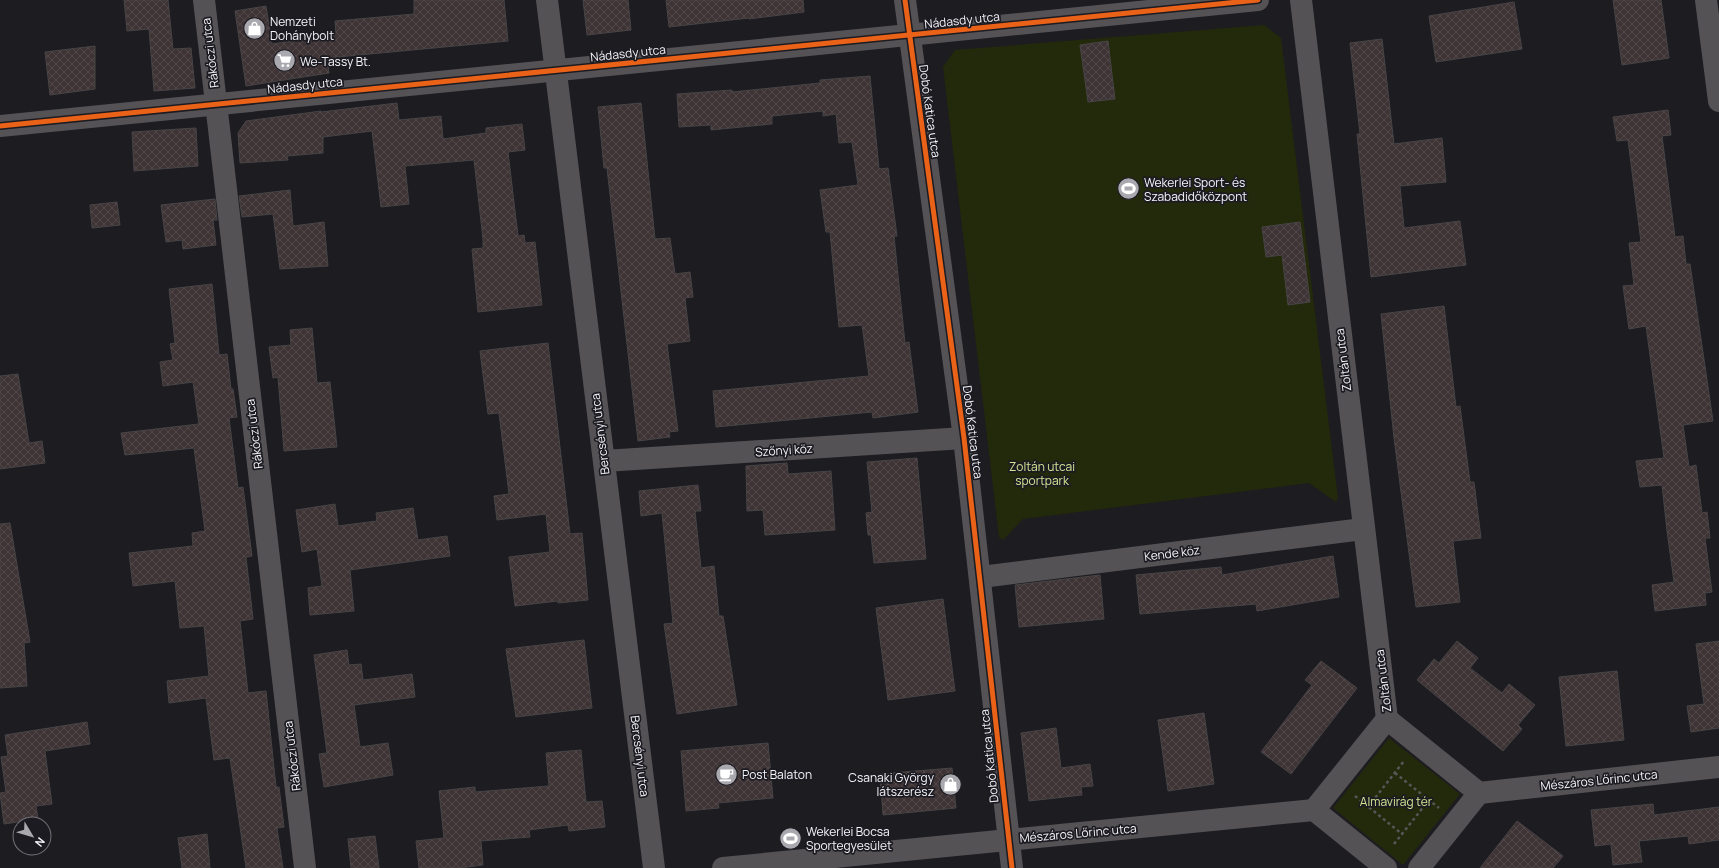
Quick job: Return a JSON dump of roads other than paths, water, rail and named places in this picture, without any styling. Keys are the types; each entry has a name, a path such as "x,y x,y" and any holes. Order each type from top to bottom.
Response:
{"street":[{"name":"Rákóczi utca","path":"204,0 304,868"},
{"name":"Bercsényi utca","path":"547,0 654,868"},
{"name":"Dobó Katica utca","path":"905,0 964,438 981,576 1012,868"},
{"name":"Nádasdy utca","path":"0,126 1258,0"},
{"name":"Zoltán utca","path":"1301,0 1363,529 1387,719"},
{"path":"1706,0 1719,101"},
{"name":"Szőnyi köz","path":"604,461 964,438"},
{"name":"Kende köz","path":"981,576 1363,529"},
{"path":"1383,865 1314,810 1387,719 1479,792 1419,868"},
{"name":"Mészáros Lőrinc utca","path":"1479,792 1719,767"},
{"name":"Mészáros Lőrinc utca","path":"722,868 1314,810"}],"place":[{"name":"Nemzeti Dohánybolt","path":"254,28"},
{"name":"We-Tassy Bt.","path":"285,61"},
{"name":"Wekerlei Sport- és Szabadidőközpont","path":"1129,189"},
{"name":"Post Balaton","path":"727,774"},
{"name":"Csanaki György látszerész","path":"950,784"},
{"name":"Wekerlei Bocsa Sportegyesület","path":"791,838"}],"park label":[{"name":"Zoltán utcai sportpark","path":"1042,473"},
{"name":"Almavirág tér","path":"1396,801"}]}
